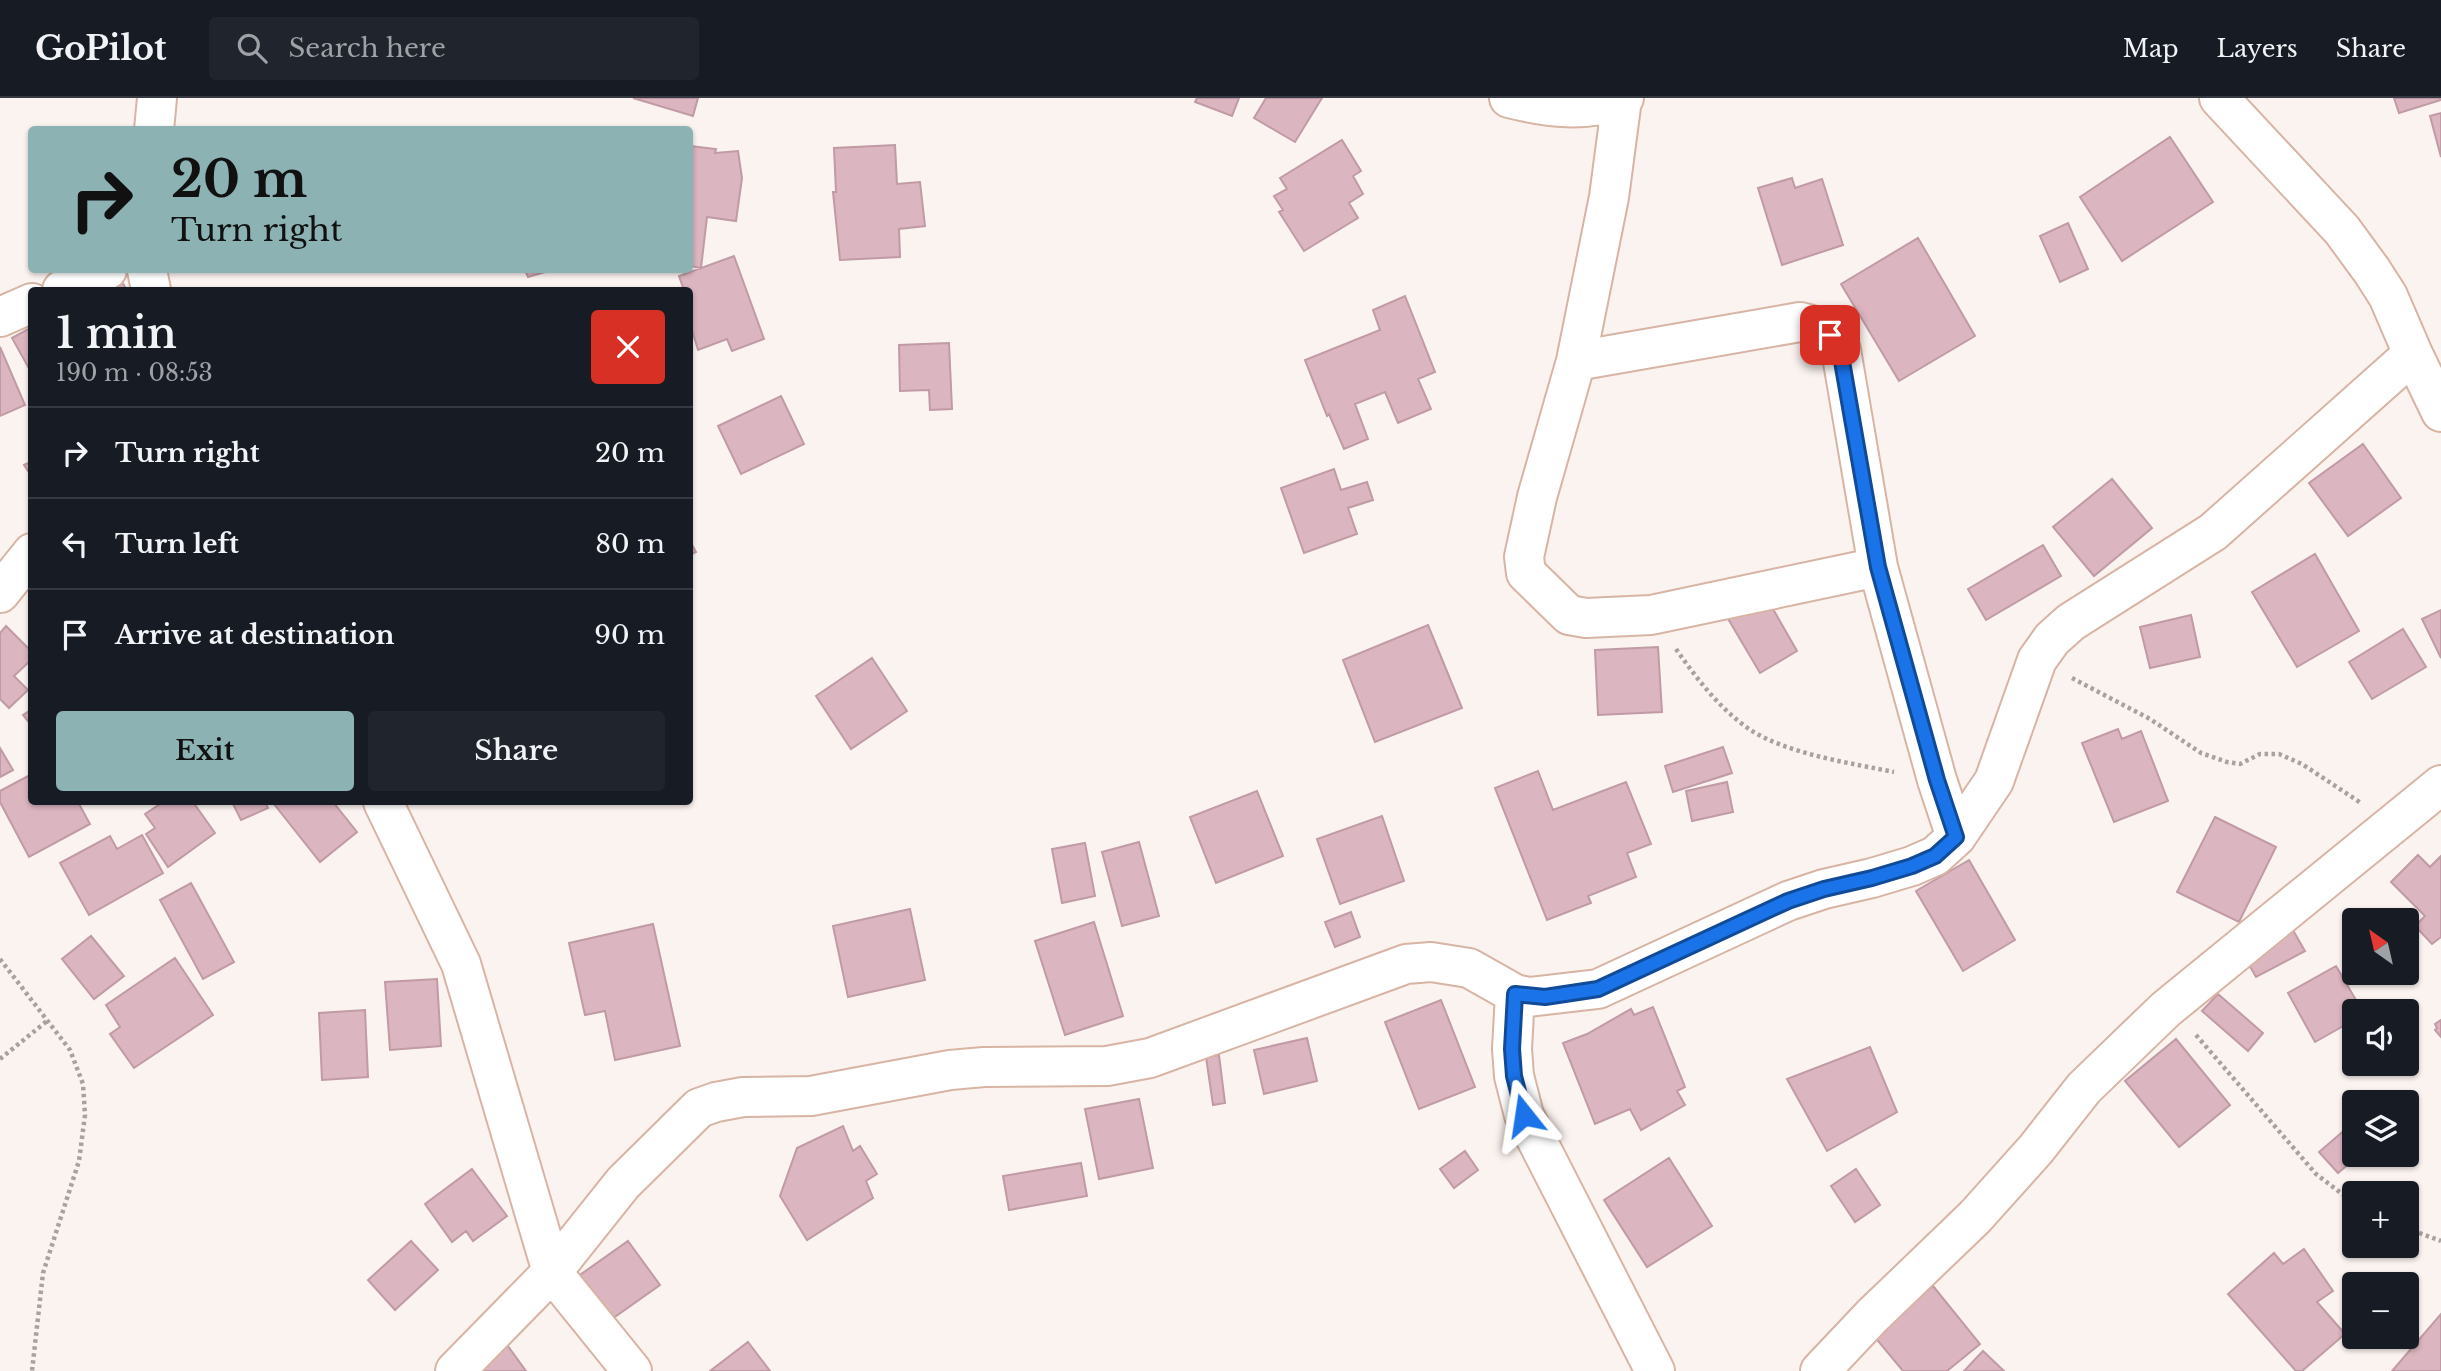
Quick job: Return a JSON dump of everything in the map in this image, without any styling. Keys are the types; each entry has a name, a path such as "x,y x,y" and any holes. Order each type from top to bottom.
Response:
{"street":[{"path":"154,126 157,98"},
{"path":"1509,98 1541,106 1587,108 1623,99 1609,197 1576,361 1537,497 1524,557 1526,573 1569,615 1586,618 1651,615 1878,567"},
{"path":"2219,98 2342,230 2388,296 2441,412"},
{"path":"69,287 100,273"},
{"path":"0,317 28,305"},
{"path":"1576,361 1800,322 1824,329 1840,350 1878,567 1937,780 1956,837"},
{"path":"455,1371 552,1272 624,1183 699,1108 716,1102 743,1097 811,1096 950,1070 984,1067 1107,1066 1150,1058 1406,964 1431,962 1469,968 1515,994 1545,997 1598,989 1788,901 1912,866 1935,856 1956,837 1994,781 2037,660 2052,639 2071,622 2213,532 2413,354"},
{"path":"0,593 28,558"},
{"path":"1820,1371 1872,1316 1975,1217 2036,1149 2084,1088 2166,1009 2441,785"},
{"path":"384,805 461,964 552,1272 632,1371"},
{"path":"1515,994 1512,1049 1514,1076 1524,1115 1655,1371"}],"path":[{"path":"1651,615 1704,688 1750,729 1770,740 1825,758 1937,780"},
{"path":"2037,660 2150,719 2201,753 2240,764 2260,754 2279,754 2302,764 2391,824"},
{"path":"0,959 70,1050 83,1084 85,1115 79,1161 43,1273 33,1371"},
{"path":"2166,1009 2201,1039 2316,1174 2342,1194"},
{"path":"0,1059 47,1021"},
{"path":"2419,1233 2441,1241"}],"building":[{"path":"633,98 698,98 693,116"},
{"path":"1197,98 1239,98 1232,116 1195,102"},
{"path":"1266,98 1322,98 1295,142 1254,118"},
{"path":"2394,98 2441,98 2441,100 2399,113"},
{"path":"2441,113 2441,157 2430,116"},
{"path":"2170,137 2213,202 2122,261 2080,197"},
{"path":"1342,140 1361,171 1353,176 1363,194 1349,203 1358,218 1304,251 1279,212 1283,210 1274,196 1287,189 1280,178"},
{"path":"895,145 897,184 920,182 925,226 899,229 900,257 840,260 833,192 836,192 834,148"},
{"path":"693,146 716,149 715,153 738,151 742,178 736,221 707,217 701,268 693,267"},
{"path":"1792,178 1795,188 1822,179 1843,245 1782,265 1758,188"},
{"path":"2068,223 2088,269 2060,282 2040,236"},
{"path":"1918,238 1975,336 1899,381 1841,284"},
{"path":"734,256 764,339 732,351 727,339 698,350 693,333 693,287 683,287 679,276"},
{"path":"526,273 542,273 528,277"},
{"path":"120,279 125,287 105,287"},
{"path":"1405,296 1435,372 1418,379 1431,409 1398,423 1385,392 1355,404 1368,439 1344,449 1329,414 1327,416 1305,360 1380,330 1373,310"},
{"path":"28,329 28,367 12,338"},
{"path":"949,343 952,409 930,410 929,390 900,391 899,345"},
{"path":"0,347 25,405 0,416"},
{"path":"781,396 804,444 741,474 718,426"},
{"path":"2363,444 2401,498 2348,536 2309,483"},
{"path":"1334,469 1341,490 1367,482 1373,500 1348,508 1357,534 1304,553 1281,488"},
{"path":"2112,479 2152,528 2094,576 2053,527"},
{"path":"2043,545 2061,576 1986,620 1968,589"},
{"path":"2315,554 2359,631 2297,667 2252,592"},
{"path":"1765,595 1797,651 1760,673 1727,617"},
{"path":"2441,610 2441,658 2422,619"},
{"path":"2191,615 2200,657 2150,668 2140,627"},
{"path":"1428,625 1462,708 1375,742 1343,660"},
{"path":"6,626 28,648 28,663 14,676 28,690 9,708 0,699 0,633"},
{"path":"2403,629 2426,667 2372,699 2349,662"},
{"path":"1658,647 1662,712 1598,715 1595,650"},
{"path":"872,658 907,711 851,749 816,696"},
{"path":"2118,729 2122,739 2141,731 2168,801 2114,822 2082,743"},
{"path":"1723,747 1732,773 1673,792 1665,766"},
{"path":"0,748 13,770 0,777"},
{"path":"1538,771 1553,810 1626,782 1651,844 1627,853 1636,877 1588,896 1591,903 1547,920 1495,788"},
{"path":"28,776 28,805 80,805 90,824 29,857 0,802 0,791"},
{"path":"1727,782 1733,812 1692,821 1686,791"},
{"path":"1257,791 1283,856 1216,883 1190,817"},
{"path":"158,805 195,805 215,833 168,867 146,834 155,828 145,814"},
{"path":"234,805 266,805 268,808 241,820"},
{"path":"275,805 335,805 357,832 320,862"},
{"path":"1382,816 1404,881 1340,904 1317,839"},
{"path":"2215,817 2276,847 2239,922 2177,892"},
{"path":"142,835 163,873 89,915 60,863 110,836 117,849"},
{"path":"1139,842 1159,916 1122,926 1102,852"},
{"path":"1085,843 1095,896 1062,903 1052,849"},
{"path":"2418,855 2430,867 2441,856 2441,937 2432,944 2419,930 2419,922 2425,916 2391,882"},
{"path":"1969,860 2015,940 1963,971 1916,891"},
{"path":"191,883 234,962 203,979 160,900"},
{"path":"910,909 925,980 848,997 833,926"},
{"path":"1351,912 1360,937 1335,947 1325,922"},
{"path":"1094,922 1123,1016 1065,1035 1035,941"},
{"path":"653,924 680,1046 615,1060 605,1011 585,1015 569,943"},
{"path":"2290,925 2305,951 2256,977 2241,951"},
{"path":"91,936 124,976 94,999 62,959"},
{"path":"175,958 213,1015 134,1068 110,1034 120,1027 106,1005"},
{"path":"2336,966 2342,976 2342,985 2347,985 2355,999 2342,999 2342,1027 2315,1042 2288,993"},
{"path":"437,979 441,1046 390,1050 385,982"},
{"path":"2218,994 2263,1033 2248,1051 2202,1011"},
{"path":"1441,1000 1475,1087 1419,1109 1385,1022"},
{"path":"1653,1007 1685,1087 1677,1091 1685,1105 1641,1130 1630,1109 1595,1124 1563,1043 1587,1034 1631,1009 1634,1015"},
{"path":"365,1010 368,1077 322,1080 319,1013"},
{"path":"2441,1020 2441,1037 2435,1030 2435,1024"},
{"path":"1307,1038 1317,1081 1264,1094 1254,1050"},
{"path":"2176,1039 2230,1105 2179,1147 2125,1081"},
{"path":"1870,1047 1897,1112 1827,1151 1787,1079"},
{"path":"1219,1055 1225,1103 1213,1105 1206,1057"},
{"path":"1139,1099 1153,1168 1099,1179 1085,1109"},
{"path":"843,1126 853,1151 860,1146 877,1174 866,1181 873,1198 807,1240 780,1196 797,1148"},
{"path":"2342,1132 2342,1167 2345,1167 2338,1173 2319,1152"},
{"path":"1465,1151 1478,1170 1454,1188 1440,1169"},
{"path":"1669,1158 1712,1226 1647,1267 1604,1200"},
{"path":"1081,1163 1087,1196 1009,1210 1003,1176"},
{"path":"472,1169 507,1216 473,1241 466,1231 452,1242 425,1204"},
{"path":"1856,1169 1880,1205 1855,1222 1831,1186"},
{"path":"411,1241 438,1270 395,1310 368,1280"},
{"path":"628,1241 660,1285 609,1321 577,1277"},
{"path":"2304,1249 2333,1291 2317,1302 2342,1331 2342,1337 2302,1371 2296,1371 2228,1294 2274,1253 2283,1264"},
{"path":"1933,1286 1980,1344 1947,1371 1903,1371 1873,1335"},
{"path":"2441,1314 2441,1371 2392,1371 2411,1349 2419,1349 2419,1340"},
{"path":"505,1342 526,1371 466,1371"},
{"path":"748,1342 770,1371 710,1371"},
{"path":"1983,1351 2004,1371 1964,1371"}],"route":[{"path":"1524,1115 1514,1076 1512,1049 1515,994 1545,997 1598,989 1788,901 1912,866 1935,856 1956,837 1937,780 1878,567 1840,350 1830,335"}]}
